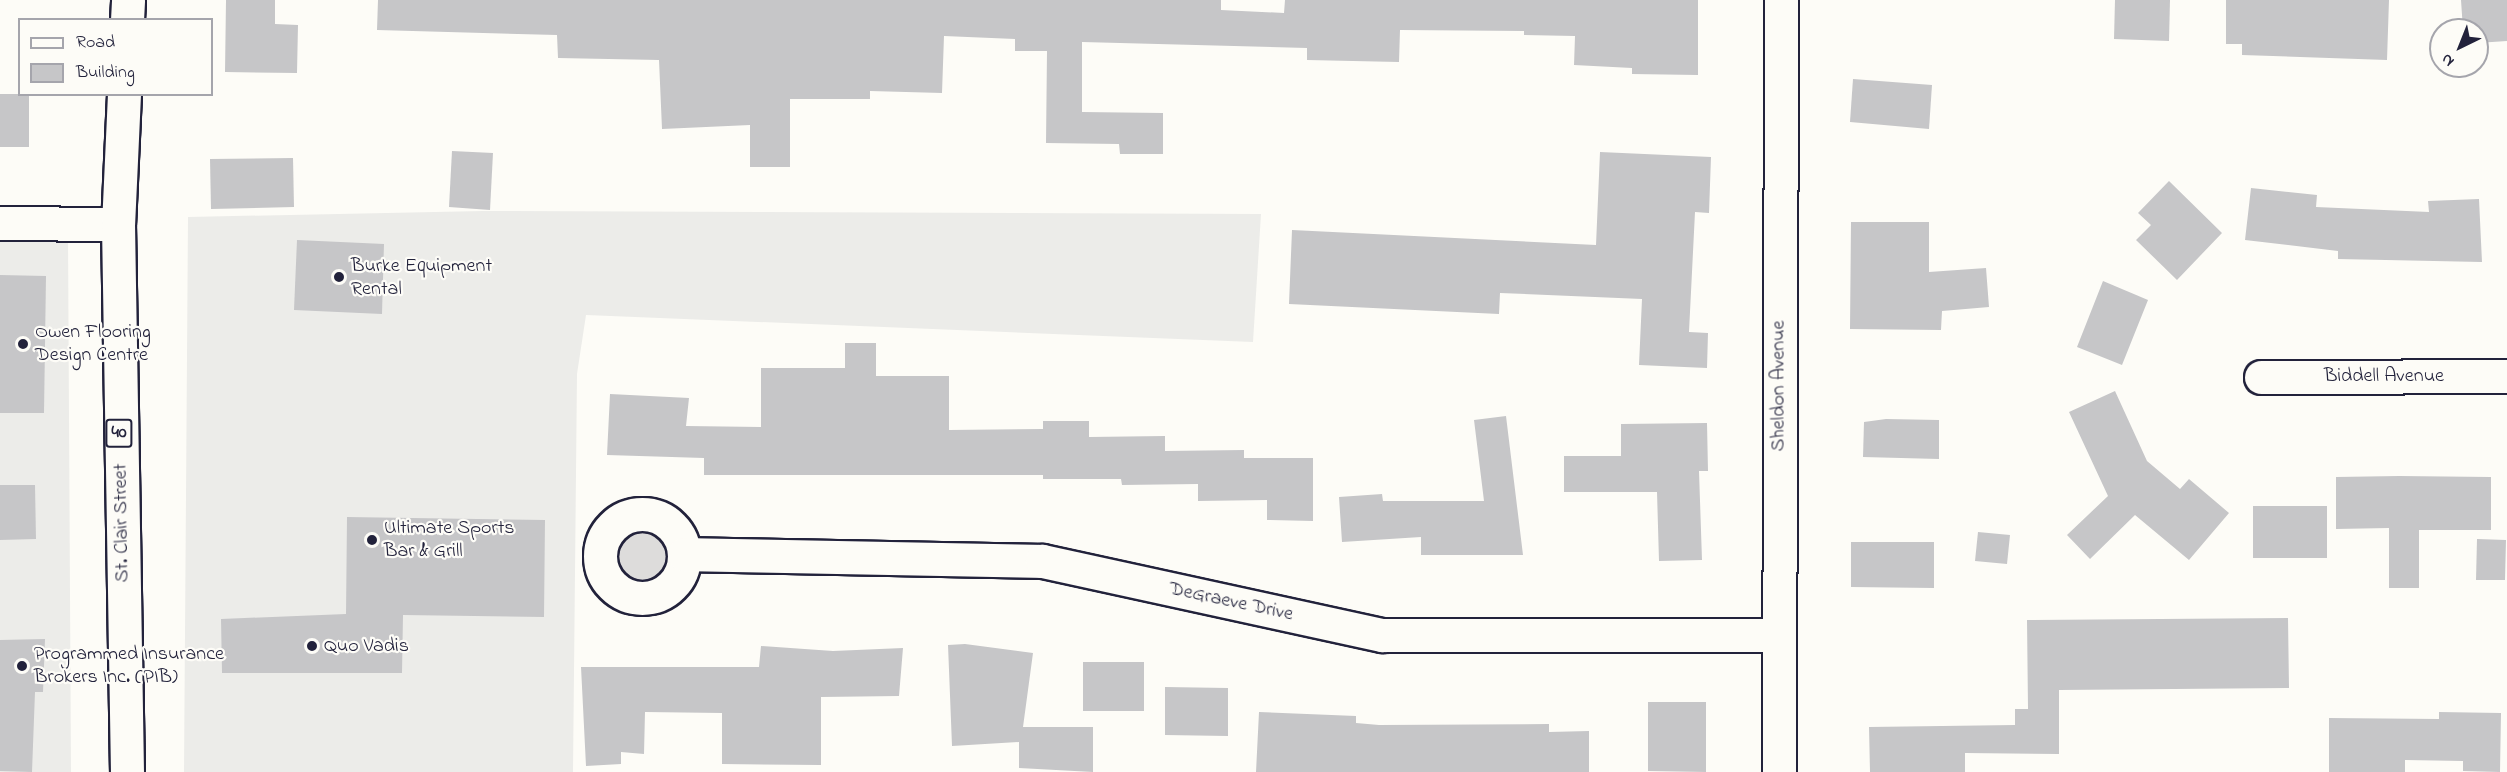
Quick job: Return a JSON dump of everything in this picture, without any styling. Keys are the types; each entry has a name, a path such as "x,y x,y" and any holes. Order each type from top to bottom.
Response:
{"street":[{"path":"127,18 128,0"},
{"name":"Sheldon Avenue","path":"1779,772 1781,0"},
{"name":"St. Clair Street","path":"124,96 118,224 127,772"},
{"path":"0,223 118,224"},
{"name":"Biddell Avenue","path":"2261,377 2507,376"},
{"name":"DeGraeve Drive","path":"684,554 1042,561 1382,635 1778,635"}],"shaded area":[{"path":"483,211 1261,214 1253,342 586,315 577,374 573,772 184,772 188,217"},
{"path":"68,236 71,772 0,772 0,237"},
{"path":"638,527 650,527 660,531 669,540 673,562 665,577 650,585 638,585 628,581 619,572 615,562 615,550 619,540 628,531"}],"building":[{"path":"226,0 275,0 275,24 298,25 297,73 225,72"},
{"path":"378,0 1221,0 1221,10 1284,13 1285,0 1698,0 1698,75 1632,74 1632,68 1574,65 1575,36 1524,35 1524,31 1400,30 1399,62 1307,60 1307,48 1082,42 1082,112 1163,113 1163,154 1120,154 1119,144 1046,143 1047,51 1015,51 1015,39 944,36 942,93 870,91 870,99 790,99 790,167 750,167 750,125 662,129 659,60 558,58 557,35 377,30"},
{"path":"2115,0 2170,0 2169,41 2114,39"},
{"path":"2226,0 2389,0 2387,60 2242,55 2242,44 2226,44"},
{"path":"2461,0 2507,0 2507,41 2489,42 2489,18 2462,18"},
{"path":"1853,79 1932,85 1929,129 1850,122"},
{"path":"0,94 29,96 29,147 0,147"},
{"path":"452,151 493,153 490,210 449,207"},
{"path":"1600,152 1711,157 1709,213 1695,212 1689,332 1708,333 1707,368 1639,365 1642,299 1500,293 1499,314 1289,304 1292,230 1596,245"},
{"path":"293,158 294,207 211,209 210,159"},
{"path":"2169,181 2222,233 2177,280 2136,240 2151,225 2138,213"},
{"path":"2251,188 2317,195 2316,207 2429,212 2428,201 2479,199 2482,262 2338,259 2338,251 2245,240"},
{"path":"1851,222 1929,222 1929,272 1986,268 1989,307 1942,311 1941,330 1850,329"},
{"name":"Burke Equipment Rental","path":"297,240 384,244 382,314 294,310"},
{"name":"Owen Flooring Design Centre","path":"0,275 46,276 44,413 0,413"},
{"path":"2103,281 2148,300 2122,365 2077,347"},
{"path":"845,343 876,343 876,376 949,376 949,430 1043,429 1043,421 1089,421 1089,437 1165,436 1165,451 1244,450 1244,458 1313,458 1313,521 1267,520 1267,500 1198,501 1198,484 1122,485 1121,479 1043,479 1043,475 704,475 704,458 607,455 610,394 689,398 686,426 761,427 761,368 845,368"},
{"path":"2115,391 2147,461 2180,489 2189,479 2229,513 2189,560 2135,515 2090,559 2067,535 2108,496 2069,412"},
{"path":"1506,416 1523,555 1421,555 1421,537 1342,542 1339,497 1382,494 1383,501 1484,501 1474,420"},
{"path":"1886,419 1939,420 1939,459 1863,457 1864,422"},
{"path":"1707,423 1708,471 1699,471 1702,560 1659,561 1657,492 1564,492 1564,456 1621,456 1621,424"},
{"path":"2336,477 2491,477 2491,530 2419,530 2419,588 2389,588 2389,528 2336,529"},
{"path":"0,485 35,485 36,539 0,540"},
{"path":"2253,506 2327,506 2327,558 2253,558"},
{"path":"347,517 545,520 544,617 403,615 402,673 222,673 221,619 346,614"},
{"path":"1978,532 2010,535 2007,564 1975,561"},
{"path":"2477,539 2506,540 2505,580 2476,580"},
{"path":"1851,542 1934,542 1934,588 1851,587"},
{"path":"2288,618 2289,688 2059,690 2059,754 1965,753 1965,772 1870,772 1869,727 2015,725 2015,709 2028,709 2027,620"},
{"path":"45,639 43,692 35,692 32,772 0,771 0,640"},
{"path":"965,644 1033,653 1023,727 1093,727 1093,772 1019,768 1019,742 952,746 948,645"},
{"path":"761,646 833,651 903,648 899,696 821,697 821,765 722,764 722,713 645,712 644,754 621,752 621,764 586,766 581,667 759,667"},
{"path":"1083,662 1144,662 1144,711 1083,711"},
{"path":"1165,687 1228,688 1228,736 1165,735"},
{"path":"1648,702 1706,702 1706,772 1648,771"},
{"path":"1259,712 1356,716 1356,723 1379,725 1549,724 1549,732 1589,731 1589,772 1256,772"},
{"path":"2439,712 2501,713 2500,772 2463,771 2463,761 2405,760 2405,772 2329,772 2329,718 2439,719"}],"place":[{"name":"Burke Equipment Rental","path":"339,277"},
{"name":"Owen Flooring Design Centre","path":"23,344"},
{"name":"Ultimate Sports Bar & Grill","path":"372,540"},
{"name":"Quo Vadis","path":"312,646"},
{"name":"Programmed Insurance Brokers Inc. (PIB)","path":"22,666"}]}
